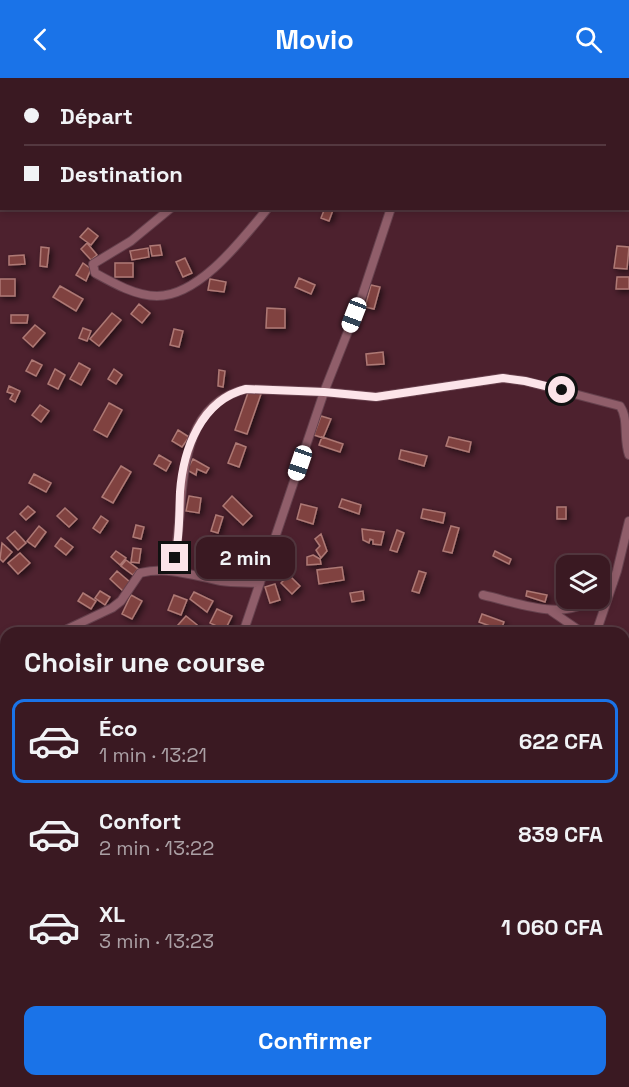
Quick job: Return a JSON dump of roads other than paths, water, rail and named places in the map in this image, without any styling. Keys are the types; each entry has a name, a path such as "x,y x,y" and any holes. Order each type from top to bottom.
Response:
{"street":[{"path":"169,210 131,241 99,258 93,264 95,273 140,293 157,296 176,291 226,257 266,210"},
{"path":"245,627 324,392 362,296 390,210"},
{"path":"172,570 178,542 183,477 192,443 205,414 213,405 222,398 246,389 376,397 503,378 525,381 620,406 627,417 626,445 629,455"},
{"path":"598,627 613,583 624,562 629,521"},
{"path":"72,627 112,608 121,601 140,573 172,570 222,581 260,583"},
{"path":"483,595 548,610 564,609"},
{"path":"548,610 574,627"}]}
